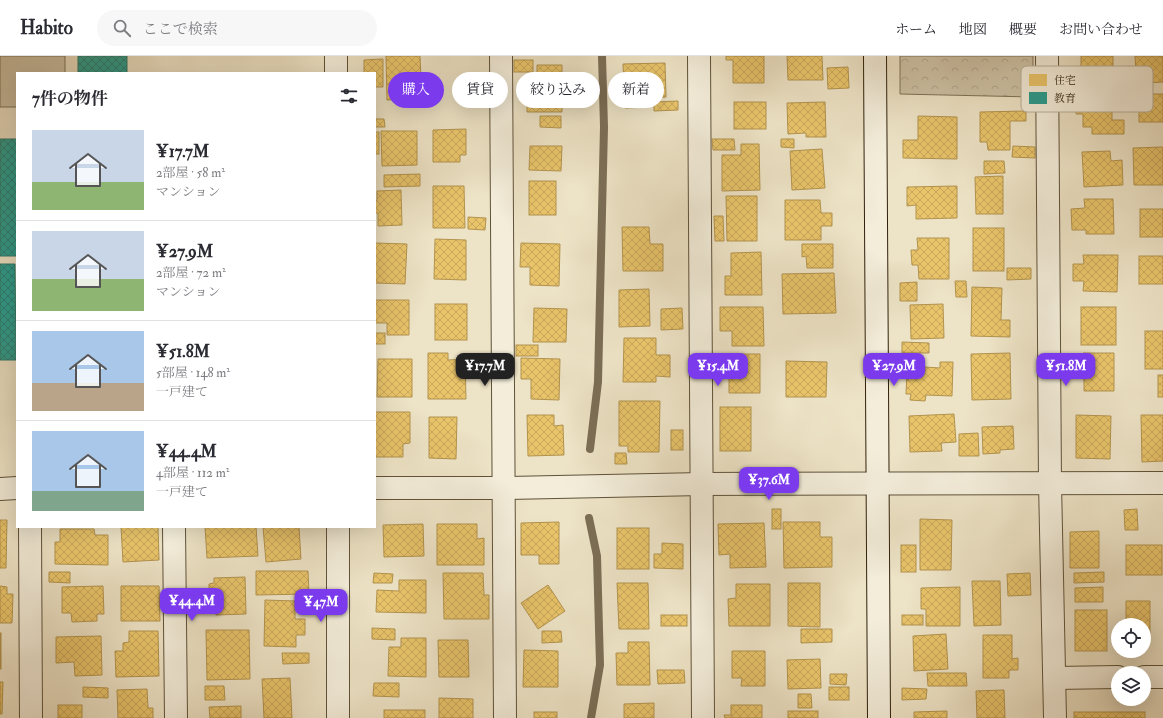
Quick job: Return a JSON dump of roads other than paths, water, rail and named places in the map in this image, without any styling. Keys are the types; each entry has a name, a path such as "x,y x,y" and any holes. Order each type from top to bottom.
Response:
{"street":[{"path":"336,56 336,72"},
{"path":"501,56 505,718"},
{"path":"698,56 703,718"},
{"path":"875,56 879,718"},
{"path":"1047,56 1047,66"},
{"path":"1047,112 1050,483 1056,718"},
{"path":"376,488 503,488 702,484 1163,483"},
{"path":"0,489 16,488"},
{"path":"30,528 31,718"},
{"path":"174,528 176,718"},
{"path":"338,528 338,718"},
{"path":"1055,678 1111,677"},
{"path":"1151,677 1163,677"}],"waterway":[{"path":"590,449 598,382 604,127 602,56"},
{"path":"589,518 597,556 600,665 591,718"}]}
